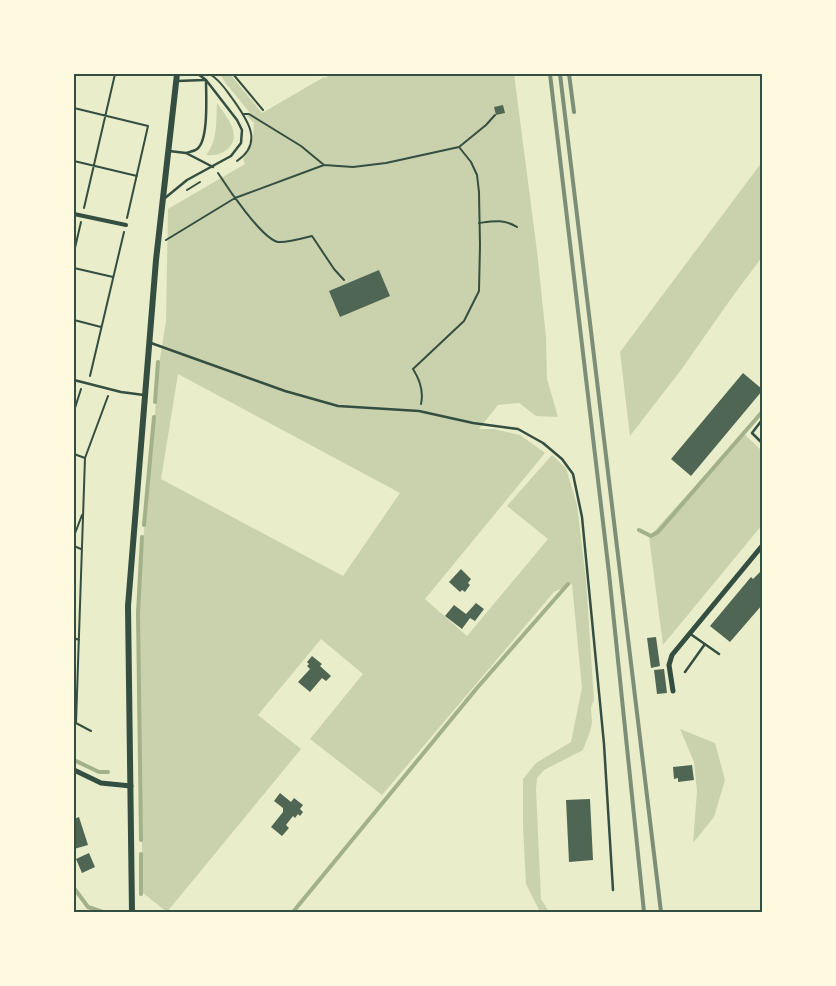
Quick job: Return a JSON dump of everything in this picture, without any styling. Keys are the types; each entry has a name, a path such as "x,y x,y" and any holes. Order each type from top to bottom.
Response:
{"street":[{"path":"132,912 128,606 158,245 177,74"},
{"path":"74,214 126,225"},
{"path":"673,691 669,665 672,655 761,550"},
{"path":"74,770 102,784 131,786"}],"lane":[{"path":"164,198 187,180 231,156 241,143 242,130 237,120 206,80 198,74"},
{"path":"176,82 206,80"},
{"path":"186,153 198,149 203,142 205,132 206,80"},
{"path":"169,151 186,153 213,167"},
{"path":"150,343 285,391 338,406 419,411 518,429 557,454 573,474 582,517 602,724 613,890"},
{"path":"74,380 146,395"},
{"path":"762,420 752,433 762,443"},
{"path":"689,633 719,654"},
{"path":"684,672 705,644"}],"path":[{"path":"74,252 115,74"},
{"path":"210,74 222,85 243,114 252,134 248,148 240,159 232,163"},
{"path":"233,74 263,110"},
{"path":"74,108 148,126 101,327 86,383 74,411"},
{"path":"237,120 243,114 249,114 301,146 324,165"},
{"path":"158,245 235,198 324,165 353,167 386,163 459,147 495,115"},
{"path":"419,411 422,398 421,382 413,369 464,321 478,291 480,223 477,175 472,162 459,147"},
{"path":"74,161 137,176"},
{"path":"213,167 235,198 269,238 278,242 312,236 334,269 344,280"},
{"path":"185,191 201,182"},
{"path":"480,223 508,222 517,227"},
{"path":"74,268 113,277"},
{"path":"74,320 101,327"},
{"path":"92,731 75,723 85,458 110,389"},
{"path":"74,454 85,458"},
{"path":"74,536 83,511"},
{"path":"74,546 81,549"},
{"path":"74,638 79,640"}],"green space":[{"path":"220,74 230,74 262,113 324,77 326,78 329,74 514,74 537,251 546,337 547,379 558,417 536,416 519,403 498,405 479,429 494,429 520,435 545,453 425,599 467,636 548,539 507,506 552,455 566,468 577,505 586,580 594,701 591,708 592,722 590,733 583,750 544,770 537,778 541,899 549,912 540,912 526,884 523,779 536,763 571,742 582,688 572,584 554,592 382,795 310,739 363,674 321,639 258,715 301,749 167,912 143,893 137,607 160,358 166,321 168,209 245,164 243,159 252,142 254,123 247,116 250,113","holes":["178,374 400,493 343,576 161,479"]},
{"path":"217,103 229,120 234,133 233,139 231,145 225,151 216,155 206,155 213,143"},
{"path":"762,162 762,257 681,370 630,436 620,352"},
{"path":"743,433 762,451 762,525 663,645 649,537"},
{"path":"680,729 715,743 725,780 714,817 693,843 697,791 694,762"}],"building":[{"path":"503,105 505,113 496,115 494,107"},
{"path":"379,270 390,296 340,317 329,291"},
{"path":"743,373 762,391 691,476 671,459"},
{"path":"461,569 471,579 468,583 470,585 465,592 462,590 460,592 449,582"},
{"path":"760,572 762,574 762,605 730,642 710,626 751,577 753,579"},
{"path":"476,603 484,609 475,621 470,618 462,629 445,616 454,605 466,614"},
{"path":"656,637 660,666 651,668 647,638"},
{"path":"312,656 322,664 320,666 331,676 326,681 322,678 310,692 298,682 310,669 307,666 309,664 307,662"},
{"path":"664,669 667,693 657,694 654,670"},
{"path":"692,765 694,780 678,782 678,778 674,779 673,767"},
{"path":"280,793 291,802 294,798 303,805 300,809 303,812 295,818 293,816 286,825 289,828 282,836 271,827 283,812 283,808 274,801"},
{"path":"590,799 593,860 569,862 566,800"},
{"path":"79,817 88,845 74,849 74,819"},
{"path":"89,853 95,867 82,873 76,859"}],"waterway":[{"path":"155,402 158,362"},
{"path":"639,530 651,536 658,532 762,412"},
{"path":"144,525 154,417"},
{"path":"141,840 138,613 142,537"},
{"path":"293,912 477,688 568,584"},
{"path":"74,760 99,772 108,772"},
{"path":"141,854 141,894"},
{"path":"74,888 88,907 103,912"}],"railway":[{"path":"550,74 609,573 644,912"},
{"path":"560,74 661,912"},
{"path":"569,74 574,112"}]}
